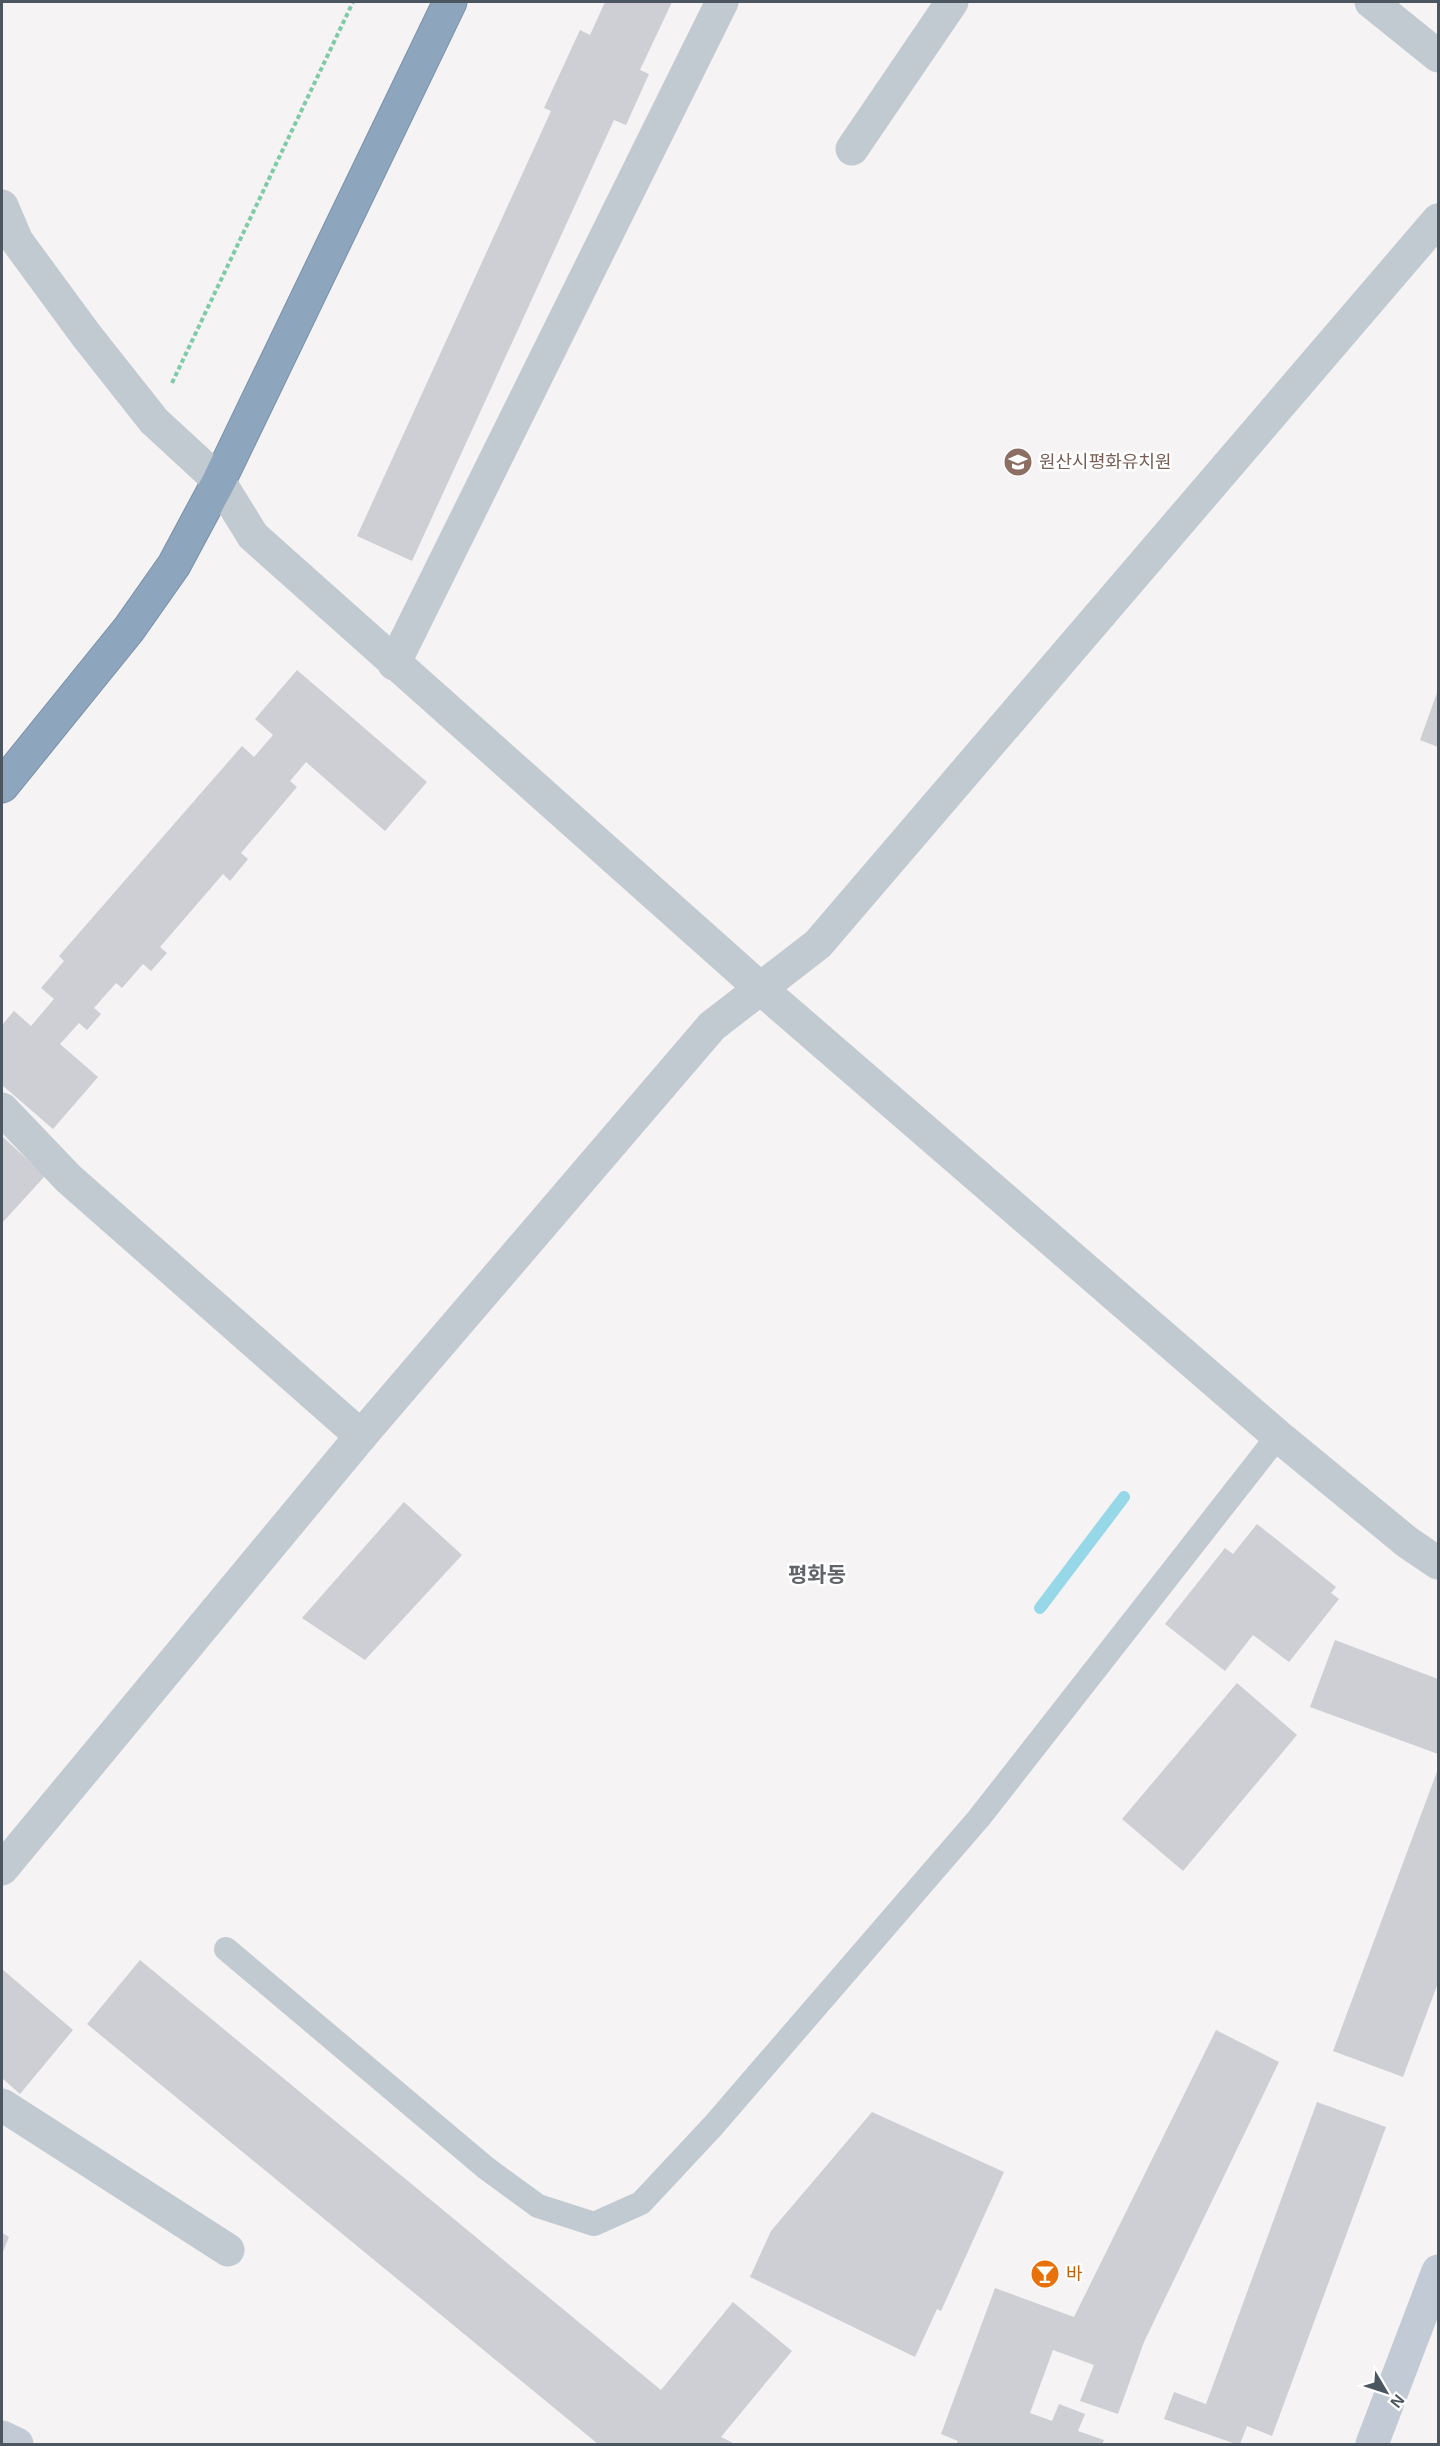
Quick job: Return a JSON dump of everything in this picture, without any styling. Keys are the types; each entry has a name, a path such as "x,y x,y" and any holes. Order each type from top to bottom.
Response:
{"highway":[{"path":"2,786 129,629 174,565 219,481 450,2"}],"main road":[{"path":"1372,2445 1438,2271"},
{"path":"2,2437 17,2445"}],"street":[{"path":"394,664 722,2"},
{"path":"852,149 952,2"},
{"path":"1371,2 1438,56"},
{"path":"2,206 9,250 86,335 153,421 219,481 253,536 760,988 1278,1436 1407,1542 1438,1563"},
{"path":"2,1869 361,1436 712,1026 818,944 1438,220"},
{"path":"2,1110 69,1179 361,1436"},
{"path":"2,2105 228,2250"}],"lane":[{"path":"226,1949 486,2168 538,2206 594,2224 641,2203 713,2126 979,1818 1278,1436"}],"path":[{"path":"153,421 353,2"}],"building":[{"path":"605,2 672,2 640,70 649,74 626,125 614,120 412,561 357,536 551,111 544,108 580,30 590,35"},
{"path":"297,670 427,782 385,831 306,762 290,781 297,787 241,853 248,859 230,881 223,874 160,947 167,953 151,971 143,964 122,988 116,983 94,1008 101,1014 87,1030 79,1023 60,1044 98,1077 53,1129 2,1085 2,1025 14,1011 31,1026 54,999 41,988 64,961 59,956 242,746 254,757 273,735 255,719"},
{"path":"1438,690 1438,747 1420,740"},
{"path":"2,1136 45,1176 2,1223"},
{"path":"404,1502 462,1555 365,1660 302,1618"},
{"path":"1257,1524 1336,1587 1331,1593 1339,1599 1289,1662 1253,1635 1225,1671 1165,1624 1225,1548 1233,1554"},
{"path":"1335,1640 1438,1679 1438,1754 1310,1707"},
{"path":"1237,1683 1297,1735 1183,1871 1122,1819"},
{"path":"1438,1769 1438,1983 1403,2077 1333,2051"},
{"path":"140,1960 661,2390 733,2302 792,2351 721,2437 735,2444 598,2444 87,2024"},
{"path":"2,1969 73,2030 20,2094 2,2078"},
{"path":"1216,2030 1279,2062 1144,2342 1118,2414 1080,2401 1094,2365 1053,2350 1030,2413 1052,2421 1059,2404 1085,2414 1078,2431 1104,2440 1102,2444 956,2444 958,2441 941,2434 995,2288 1074,2317"},
{"path":"1317,2102 1386,2127 1272,2436 1247,2426 1240,2444 1236,2444 1164,2419 1174,2392 1206,2404"},
{"path":"872,2112 1004,2172 941,2311 937,2309 915,2357 750,2277 771,2231"},
{"path":"2,2233 9,2237 2,2254"}],"waterway":[{"path":"1040,1608 1124,1497"}],"place":[{"name":"원산시평화유치원","path":"1018,462"},
{"name":"바","path":"1045,2274"}],"district":[{"name":"평화동","path":"817,1574"}]}
